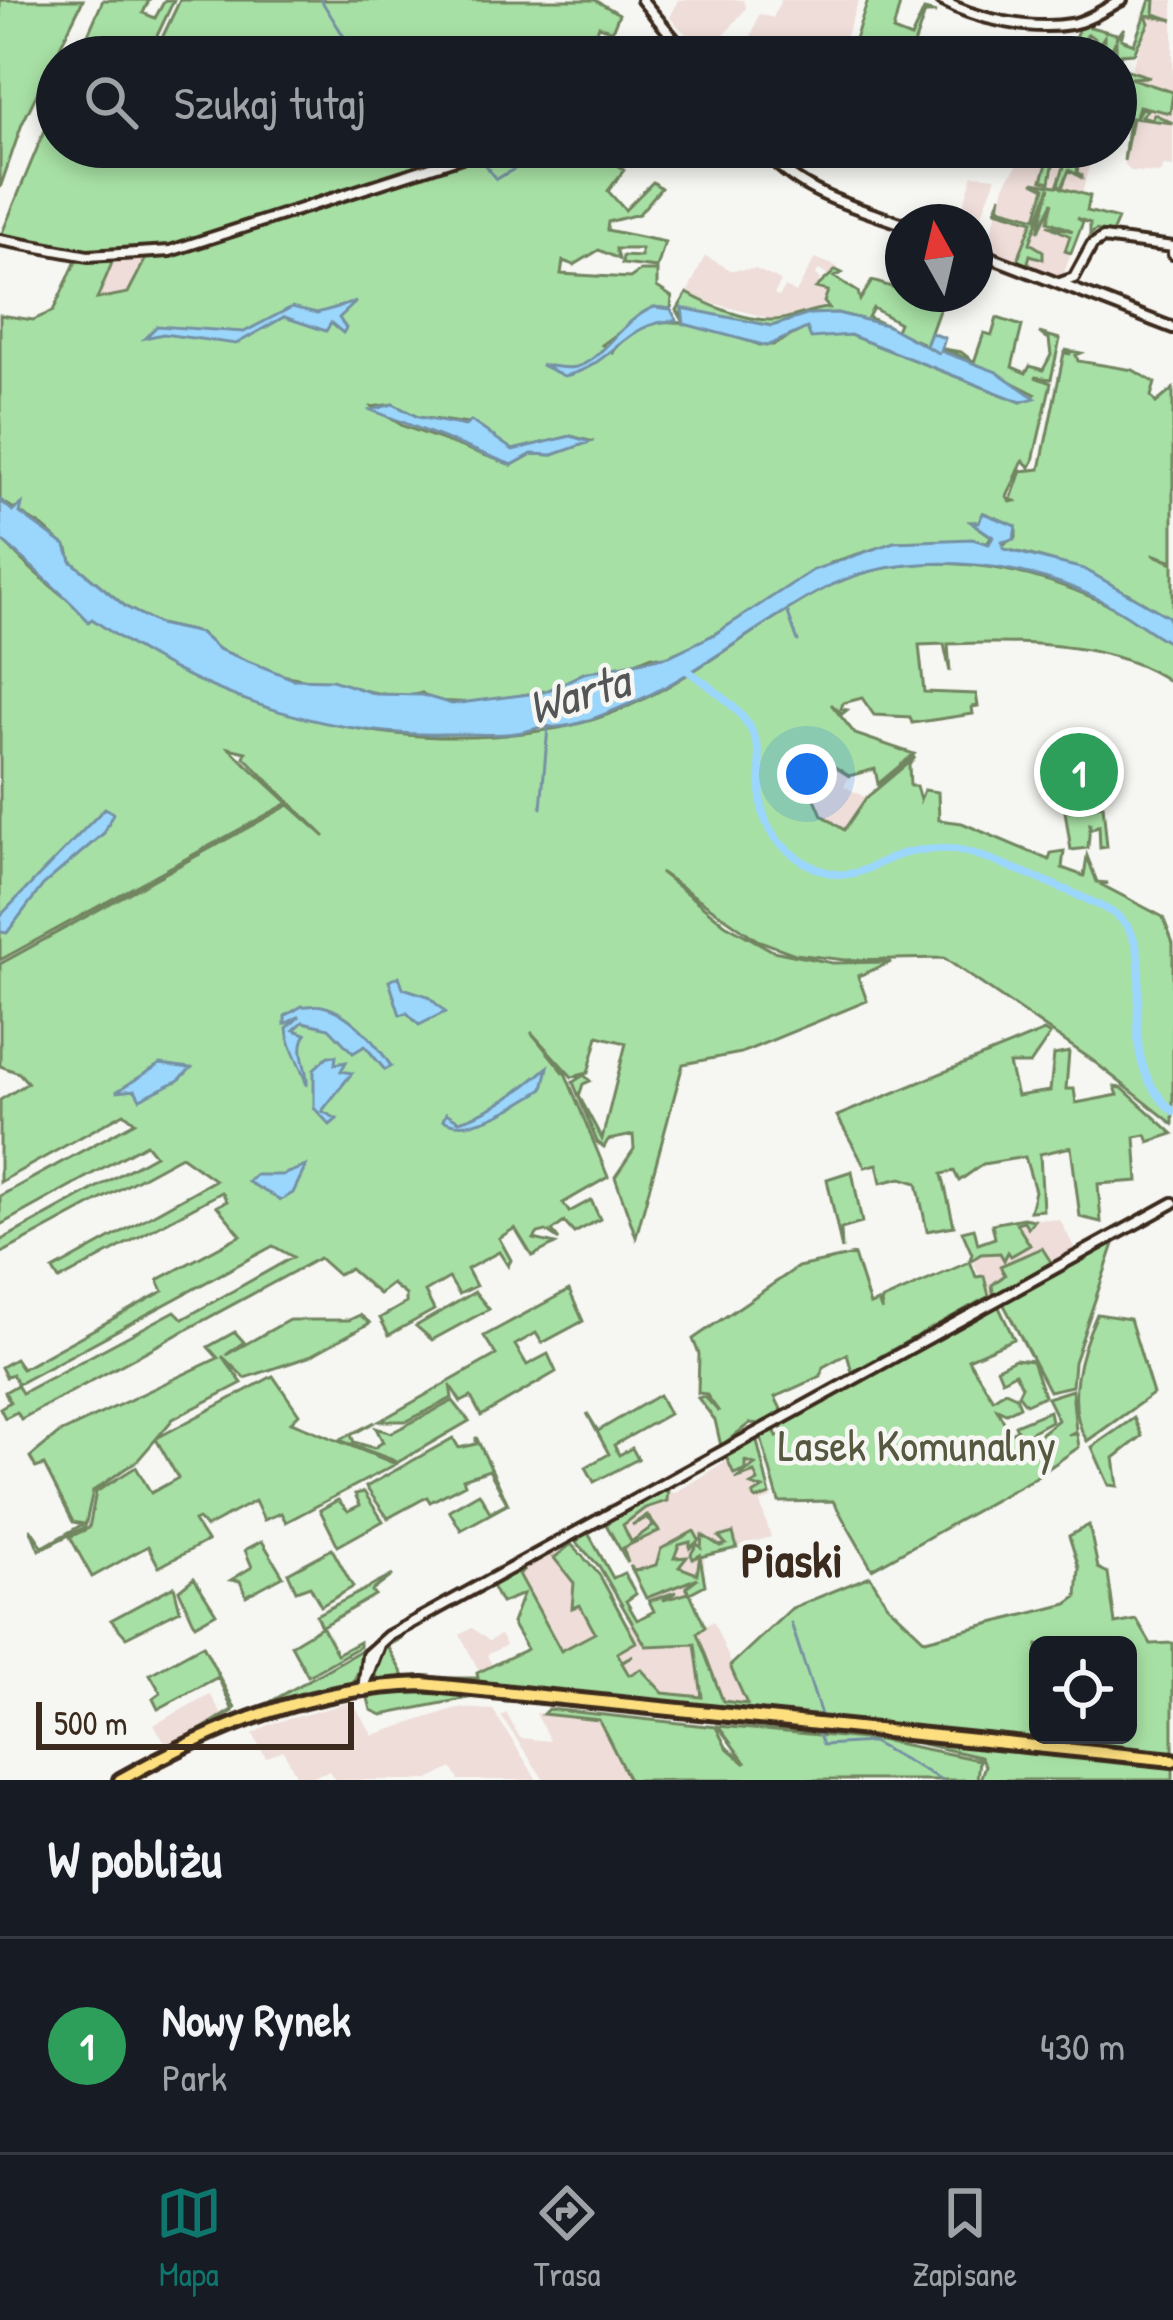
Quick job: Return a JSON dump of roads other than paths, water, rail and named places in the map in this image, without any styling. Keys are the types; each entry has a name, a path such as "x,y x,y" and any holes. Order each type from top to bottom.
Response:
{"main road":[{"path":"124,1780 253,1719 359,1687 388,1686 504,1691 1173,1760"},
{"path":"359,1687 504,1691"}],"street":[{"path":"642,0 671,36"},
{"path":"941,0 978,16 1059,25 1079,22 1122,0"},
{"path":"0,240 88,256 170,251 428,168"},
{"path":"784,168 806,188 885,217"},
{"path":"1058,284 1074,278 1094,243 1106,237 1173,250"},
{"path":"1074,290 1088,255"},
{"path":"993,258 1173,328"},
{"path":"359,1687 367,1654 388,1636 1173,1203"},
{"path":"359,1687 388,1636"},
{"path":"369,1671 388,1686"}],"water":[{"path":"356,302 339,318 346,328 343,333 331,323 326,331 284,317 236,344 163,334 145,338 157,326 244,332 292,307 317,313"},
{"path":"654,307 671,309 677,321 645,327 581,371 564,376 541,365 571,368 586,363"},
{"path":"682,308 772,326 810,314 837,313 886,325 940,354 926,346 931,333 945,338 941,351 997,372 1035,398 1021,402 850,335 811,338 807,328 767,346 684,324"},
{"path":"393,404 418,417 465,426 471,421 513,450 571,436 590,442 553,455 532,454 512,465 371,410"},
{"name":"Warta","path":"0,500 13,511 22,504 20,513 66,546 71,561 126,607 159,624 200,633 218,649 293,679 332,680 376,694 422,695 452,704 544,692 584,673 669,656 715,634 813,570 894,542 972,539 989,544 993,537 971,522 979,522 983,513 1016,526 1014,539 1002,542 1004,549 1084,569 1169,617 1173,645 1106,603 1029,574 957,564 885,568 820,591 654,693 576,724 519,733 397,733 304,718 258,705 171,668 92,619 88,622 1,540"},
{"path":"105,808 113,813 104,833 43,885 7,933 0,932 0,916"},
{"path":"399,976 403,988 428,996 445,1012 419,1025 407,1013 400,1015 389,981"},
{"path":"302,1006 322,1006 342,1015 370,1038 391,1066 385,1070 365,1046 353,1053 329,1028 303,1022 294,1030 306,1034 302,1047 307,1086 287,1028 300,1016 285,1024 285,1016"},
{"path":"328,1056 336,1056 335,1064 346,1062 341,1071 352,1073 322,1111 337,1119 330,1125 314,1108 314,1069"},
{"path":"160,1064 191,1068 179,1080 140,1099 135,1090 116,1092"},
{"path":"548,1067 543,1089 508,1110 467,1124 443,1120 446,1113 459,1121 483,1112"},
{"path":"306,1166 293,1193 281,1200 248,1182 255,1175 282,1175"}],"waterway":[{"path":"321,0 344,36"},
{"path":"487,168 496,179 516,168"},
{"path":"788,613 798,641"},
{"path":"688,671 729,703 749,726 760,761 763,812 782,846 804,862 823,871 853,873 907,852 960,850 1043,880 1120,918 1133,937 1139,959 1142,1061 1152,1087 1173,1111"},
{"name":"Warta","path":"541,808 548,727"},
{"path":"791,1623 821,1715"},
{"path":"819,1735 823,1745 872,1742 942,1780"}],"place":[{"name":"Nowy Rynek","path":"1079,772"}],"district":[{"name":"Piaski","path":"792,1559"}],"park label":[{"name":"Lasek Komunalny","path":"917,1444"}]}
